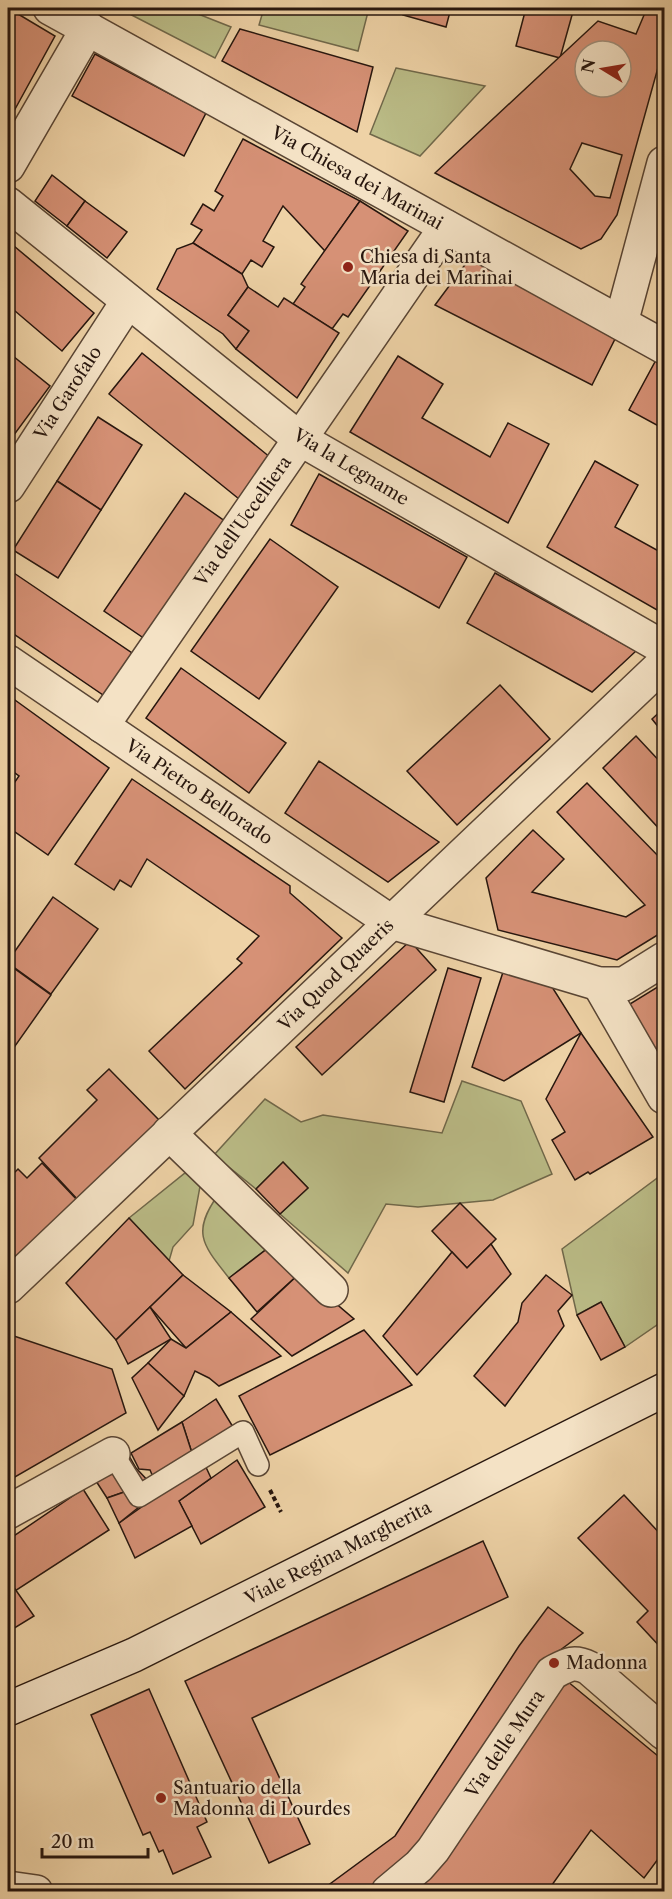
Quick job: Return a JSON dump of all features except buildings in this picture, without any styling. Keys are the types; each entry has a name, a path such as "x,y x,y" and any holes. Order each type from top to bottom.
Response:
{"street":[{"name":"Via Chiesa dei Marinai","path":"50,8 664,347"},
{"path":"8,166 88,28"},
{"path":"621,323 664,163"},
{"name":"Via la Legname","path":"8,204 300,439 664,648"},
{"name":"Via dell'Uccelliera","path":"102,726 446,227"},
{"name":"Via Garofalo","path":"8,486 128,301"},
{"name":"Via Pietro Bellorado","path":"8,662 391,922 599,984"},
{"name":"Via Quod Quaeris","path":"8,1287 664,663"},
{"path":"664,959 624,984 599,984 664,1097"},
{"path":"169,1133 331,1290"},
{"name":"Viale Regina Margherita","path":"8,1709 134,1655 664,1390"},
{"path":"8,1512 113,1454"},
{"name":"Via delle Mura","path":"388,1892 434,1850 552,1673 567,1665 578,1663 589,1668 664,1733"},
{"path":"8,1888 36,1892"}],"lane":[{"path":"113,1454 139,1496 243,1432 258,1466"}],"green space":[{"path":"118,8 183,8 231,27 215,58"},
{"path":"264,8 369,8 358,51 259,25"},
{"path":"396,68 485,86 420,156 370,134"},
{"path":"462,1081 521,1101 552,1174 493,1200 418,1207 386,1204 348,1273 280,1214 308,1188 283,1162 256,1189 214,1155 265,1099 301,1122 323,1115 442,1133"},
{"path":"185,1173 201,1181 193,1225 173,1247 169,1261 129,1218"},
{"path":"664,1173 664,1320 625,1347 601,1302 577,1315 562,1249"},
{"path":"218,1195 272,1245 229,1278 207,1247 204,1238 205,1219"}],"place":[{"name":"Chiesa di Santa Maria dei Marinai","path":"348,267"},
{"name":"Madonna","path":"554,1663"},
{"name":"Santuario della Madonna di Lourdes","path":"161,1798"}]}
